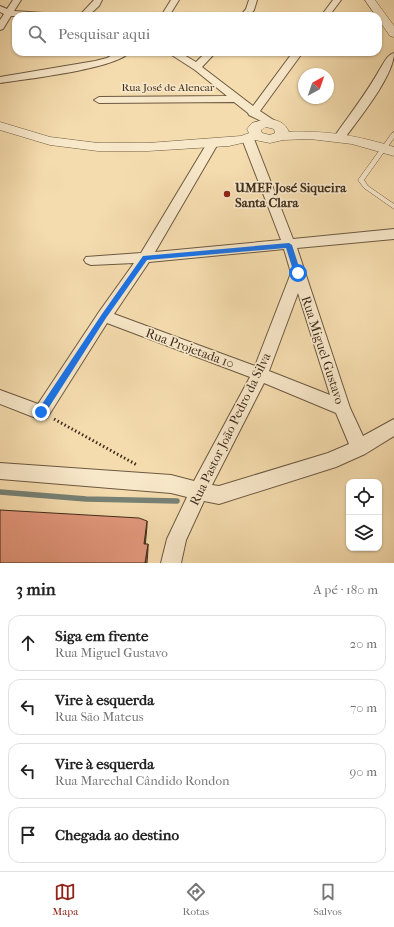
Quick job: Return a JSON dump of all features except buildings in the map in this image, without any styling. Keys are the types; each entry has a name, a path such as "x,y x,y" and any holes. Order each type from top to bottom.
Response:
{"street":[{"path":"0,27 17,0"},
{"path":"87,12 98,0"},
{"path":"168,12 175,0"},
{"path":"248,12 253,0"},
{"path":"329,12 338,0"},
{"path":"370,0 381,12"},
{"path":"0,9 12,12"},
{"path":"382,13 391,23 394,34"},
{"path":"0,80 96,64 118,56"},
{"path":"179,56 197,67 253,113 277,129 304,135 340,137 389,150"},
{"path":"197,67 207,56"},
{"path":"253,113 295,56"},
{"path":"340,137 370,96 390,60 394,56"},
{"name":"Rua José de Alencar","path":"99,100 236,99"},
{"name":"Rua Miguel Gustavo","path":"253,113 254,134 289,245 342,408 359,448"},
{"path":"0,126 24,136 60,144 94,148 129,148 213,142 254,134 268,140 277,129"},
{"path":"0,397 41,412 104,316 145,258 213,142"},
{"path":"91,260 145,258 394,234"},
{"name":"Rua Pastor João Pedro da Silva","path":"171,563 177,539 199,491 260,374 298,273"},
{"name":"Rua Projetada 10","path":"104,316 260,374 342,408"},
{"path":"0,471 171,484 212,494 226,493 330,461 359,448 394,427"}],"lane":[{"path":"394,134 389,150 361,180 366,187 394,207"}],"path":[{"path":"41,412 143,469"}],"waterway":[{"path":"0,492 86,499 177,501"}],"place":[{"name":"UMEF José Siqueira Santa Clara","path":"227,194"}],"route":[{"path":"41,412 104,316 145,258 289,245 298,273"}]}
